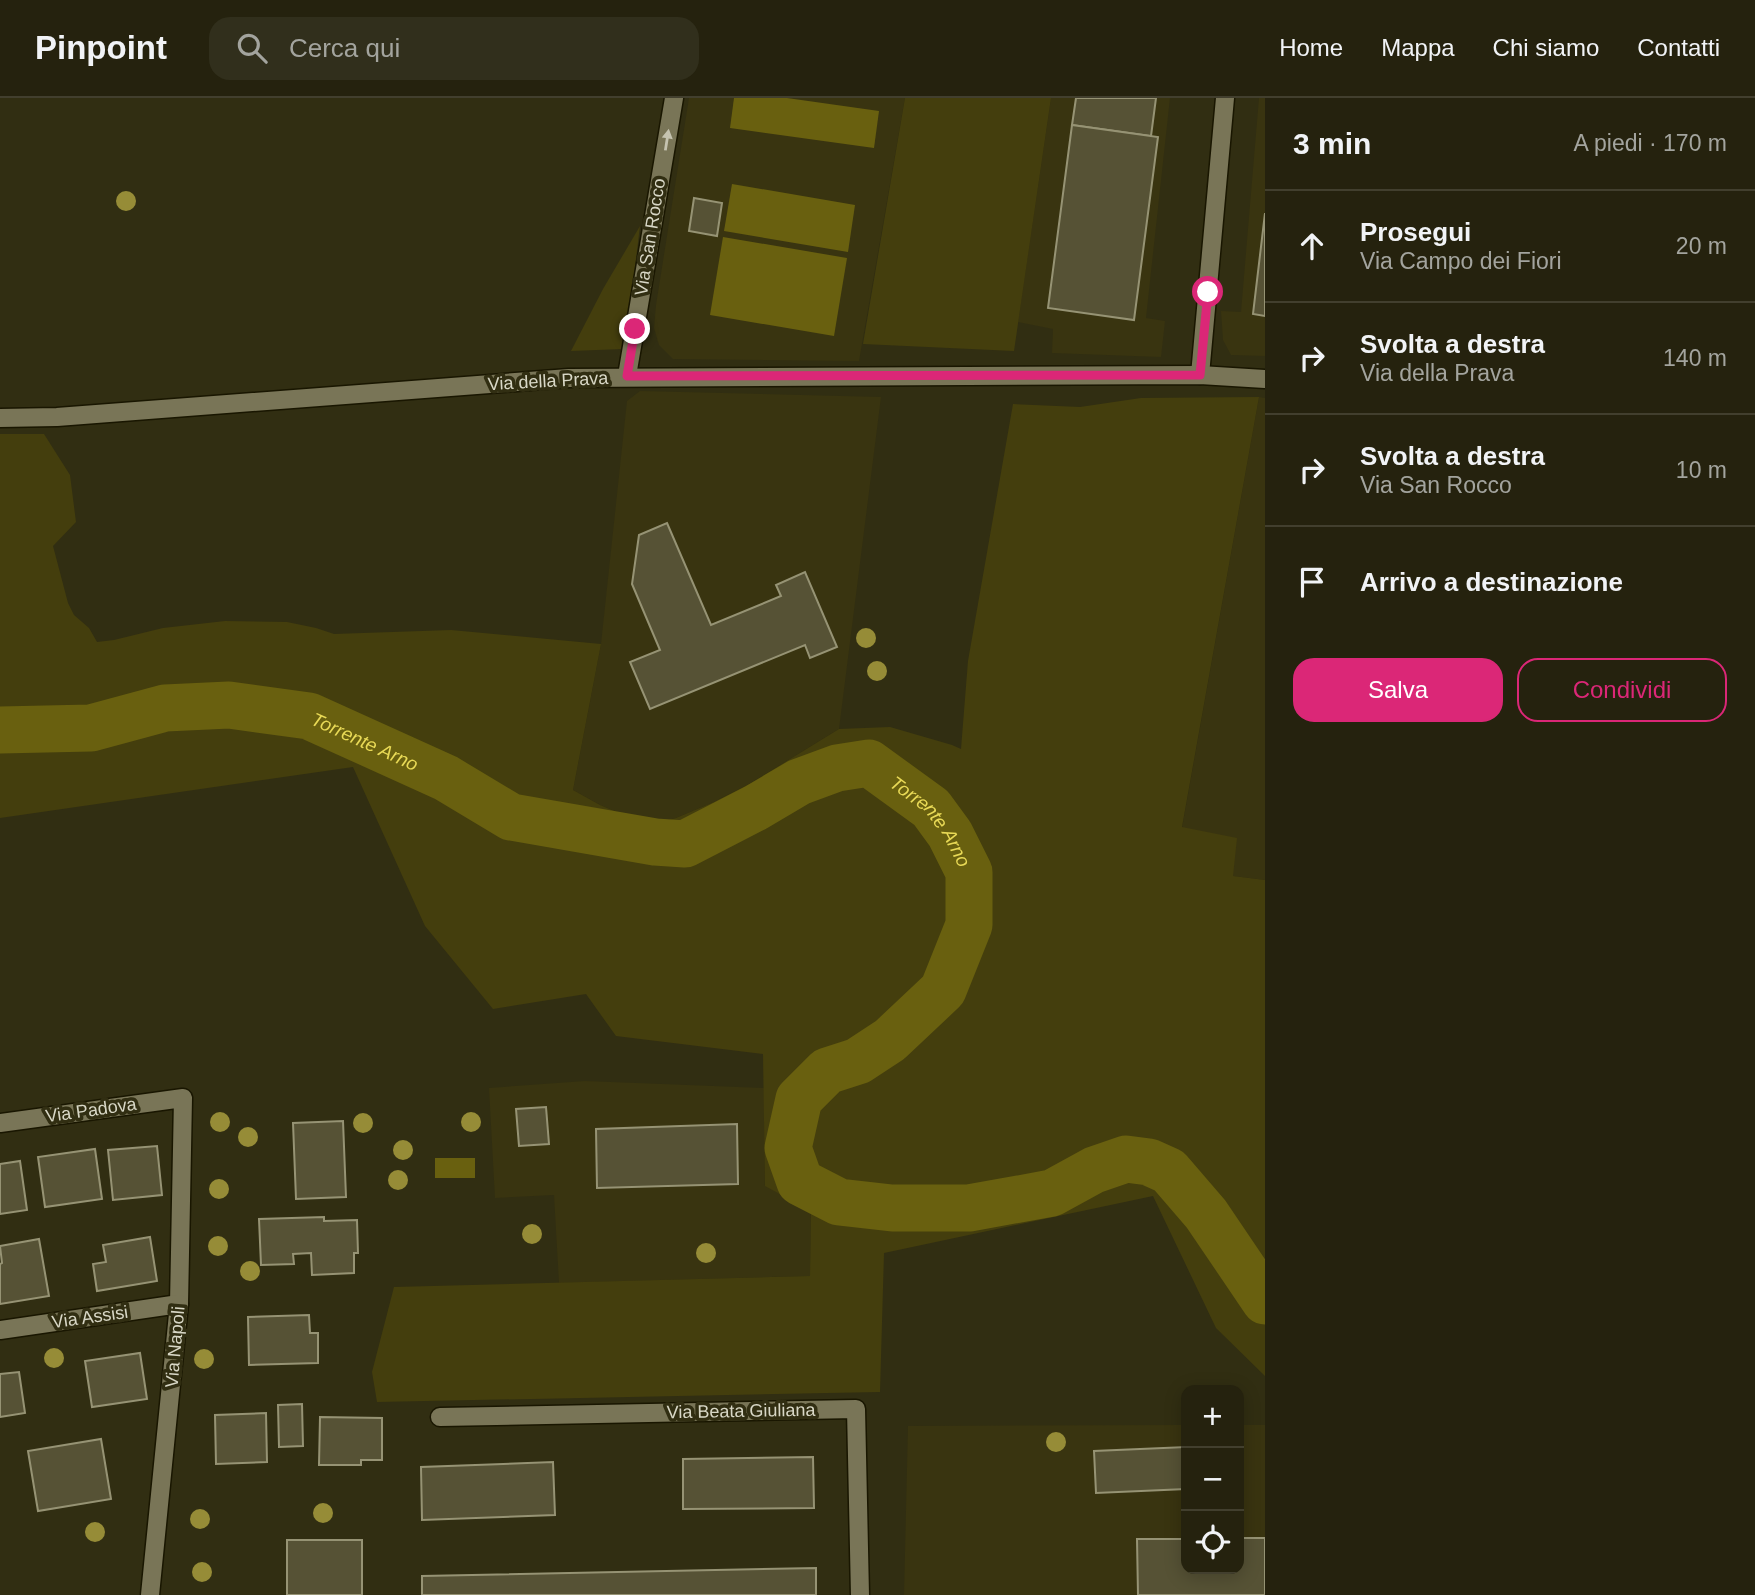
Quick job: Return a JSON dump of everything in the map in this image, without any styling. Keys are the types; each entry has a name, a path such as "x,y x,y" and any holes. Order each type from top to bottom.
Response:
{"street":[{"name":"Via San Rocco","path":"627,376 674,98"},
{"path":"1200,375 1225,98"},
{"name":"Via della Prava","path":"0,418 57,417 569,378 627,376 1200,375 1265,379"},
{"name":"Via Padova","path":"0,1123 183,1098"},
{"name":"Via Napoli","path":"150,1595 179,1304 183,1098"},
{"name":"Via Assisi","path":"0,1330 179,1304"},
{"name":"Via Beata Giuliana","path":"440,1417 856,1409 860,1595"}],"shaded area":[{"path":"689,98 905,98 859,361 673,359 659,345 654,328 656,305"},
{"path":"734,98 787,98 879,111 874,148 730,128"},
{"path":"905,98 1051,98 1014,351 863,344"},
{"path":"1051,98 1170,98 1146,318 1165,321 1161,357 1052,353 1053,329 1018,322"},
{"path":"1259,98 1265,98 1265,356 1231,355 1223,340 1221,311 1241,312"},
{"path":"732,184 855,205 848,252 724,231"},
{"path":"640,226 623,349 571,351 603,289"},
{"path":"723,237 847,258 834,336 710,315"},
{"path":"640,391 881,397 839,729 751,783 714,802 676,818 652,822 631,818 573,790 601,644 627,401"},
{"path":"1259,397 1265,398 1265,880 1233,876 1182,828"},
{"path":"1259,397 1182,827 1237,838 1233,876 1265,880 1265,1376 1216,1328 1153,1196 884,1253 880,1392 377,1402 372,1372 394,1287 810,1276 811,1211 765,1186 763,1054 616,1036 586,994 493,1009 425,926 353,767 0,818 0,434 44,434 70,475 76,522 53,546 68,603 74,615 89,628 97,642 163,628 225,621 287,622 334,634 451,630 601,644 573,790 631,818 652,822 676,818 714,802 751,783 839,729 890,727 961,749 968,661 1013,404 1080,407 1141,398"},
{"path":"585,1081 764,1088 765,1185 811,1211 810,1276 559,1283 554,1195 495,1198 489,1088"},
{"path":"435,1158 475,1158 475,1178 435,1178"},
{"path":"1181,1425 1181,1574 1244,1574 1244,1425 1265,1425 1265,1595 904,1595 908,1426"}],"building":[{"path":"1076,98 1156,98 1151,136 1072,125"},
{"path":"1072,125 1158,137 1134,320 1048,308"},
{"path":"694,198 722,203 717,236 689,231"},
{"path":"1265,213 1265,316 1253,314"},
{"path":"667,523 711,625 781,596 776,585 805,572 837,647 810,658 805,645 650,709 630,662 660,650 632,584 639,535"},
{"path":"546,1107 549,1144 519,1146 516,1109"},
{"path":"343,1121 346,1197 296,1199 293,1123"},
{"path":"737,1124 738,1184 597,1188 596,1129"},
{"path":"157,1146 162,1195 113,1200 108,1150"},
{"path":"95,1149 102,1199 45,1207 38,1157"},
{"path":"20,1161 27,1210 0,1214 0,1164"},
{"path":"324,1217 324,1221 357,1220 358,1253 354,1253 354,1273 312,1275 311,1253 293,1254 294,1264 261,1265 259,1219"},
{"path":"150,1237 157,1281 97,1291 93,1264 106,1262 103,1245"},
{"path":"39,1239 49,1296 0,1304 0,1246"},
{"path":"309,1315 310,1333 318,1333 318,1363 249,1365 248,1317"},
{"path":"140,1353 147,1399 92,1407 85,1361"},
{"path":"19,1372 25,1413 0,1417 0,1374"},
{"path":"302,1404 303,1446 279,1447 278,1405"},
{"path":"266,1413 267,1462 216,1464 215,1415"},
{"path":"320,1417 382,1418 382,1460 361,1460 361,1465 319,1465"},
{"path":"101,1439 111,1499 38,1511 28,1451"},
{"path":"1181,1447 1181,1489 1096,1493 1094,1451"},
{"path":"813,1457 814,1508 683,1509 683,1459"},
{"path":"553,1462 555,1515 422,1520 421,1467"},
{"path":"1244,1538 1265,1538 1265,1595 1138,1595 1137,1539 1181,1539 1181,1574 1244,1574"},
{"path":"287,1540 362,1540 362,1595 287,1595"},
{"path":"816,1568 816,1595 422,1595 422,1576"}],"waterway":[{"name":"Torrente Arno","path":"0,730 91,728 165,708 229,705 309,716 446,778 511,817 655,842 685,844 799,782 837,768 869,763 931,808 950,834 969,872 969,925 943,990 890,1040 858,1061 827,1071 799,1099 788,1148 800,1182 839,1202 892,1208 969,1208 1052,1193 1094,1170 1126,1159 1149,1162 1169,1171 1206,1214 1265,1301"}],"route":[{"path":"635,329 627,376 1200,375 1208,292"}]}
